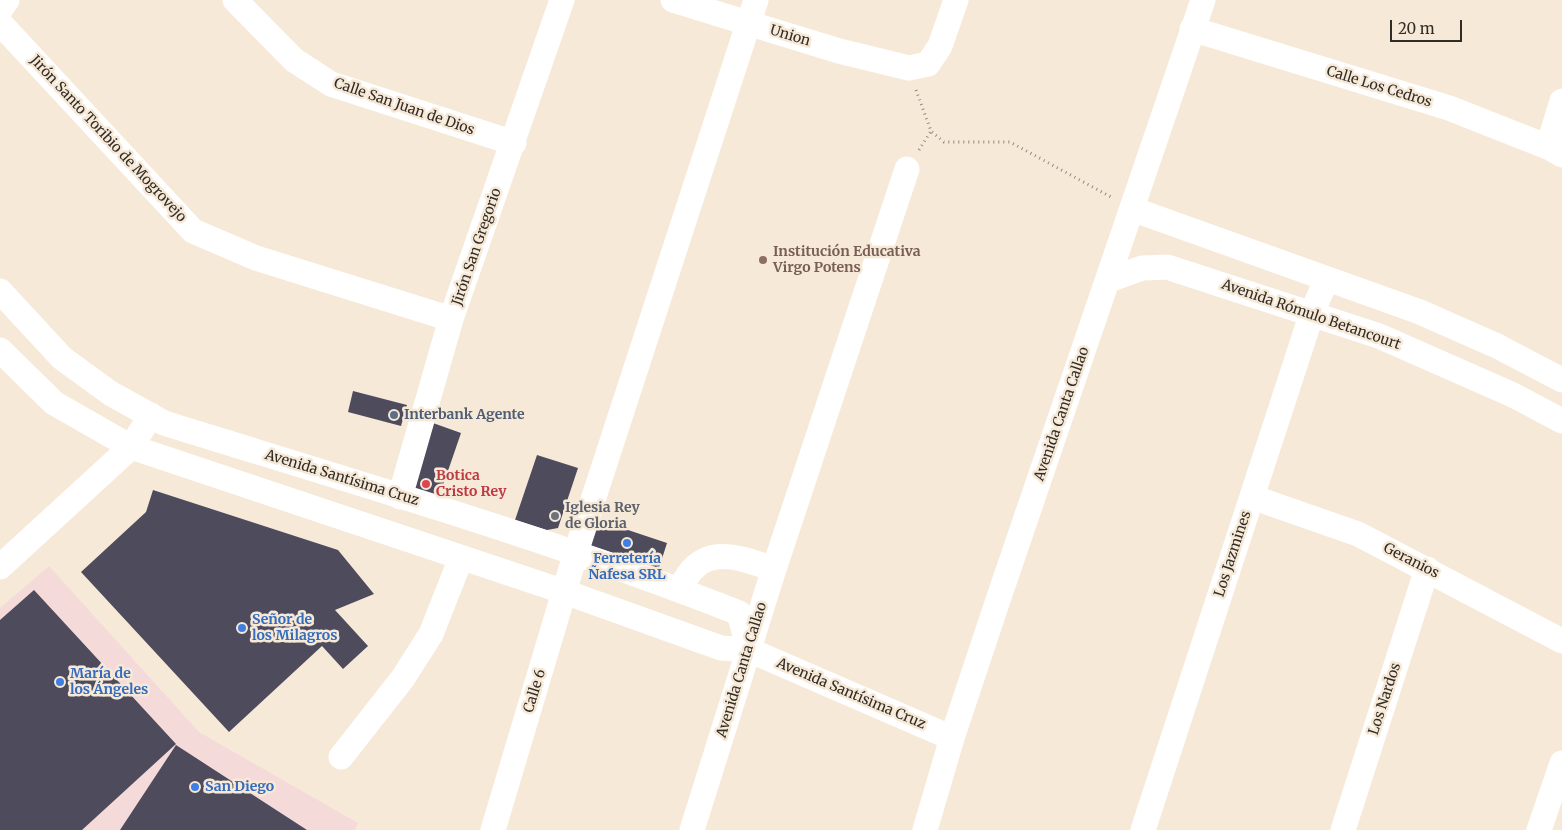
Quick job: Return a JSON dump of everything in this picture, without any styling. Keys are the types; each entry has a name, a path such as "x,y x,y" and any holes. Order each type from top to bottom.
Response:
{"street":[{"path":"0,10 7,0"},
{"name":"Calle San Juan de Dios","path":"235,0 294,60 332,84 514,143"},
{"name":"Jirón San Gregorio","path":"400,497 451,319 514,143 562,0"},
{"name":"Union","path":"673,0 840,51 909,68"},
{"name":"Calle 6","path":"493,830 576,552 756,0"},
{"path":"909,68 928,64 940,46 956,0"},
{"name":"Avenida Canta Callao","path":"925,830 952,738 1203,0"},
{"name":"Jirón Santo Toribio de Mogrovejo","path":"0,23 193,231 256,258 451,319"},
{"name":"Calle Los Cedros","path":"1192,29 1449,108 1555,151"},
{"path":"1555,151 1562,101"},
{"name":"Avenida Canta Callao","path":"692,830 758,618 907,170"},
{"path":"1132,209 1326,280 1420,312 1497,346 1562,380"},
{"name":"Avenida Rómulo Betancourt","path":"1109,280 1142,268 1167,266 1379,336 1513,395 1562,421"},
{"name":"Los Jazmines","path":"1143,830 1312,313 1326,280"},
{"name":"Avenida Santísima Cruz","path":"0,292 62,358 110,393 164,423 576,552 680,590 739,613 749,650"},
{"name":"Avenida Santísima Cruz","path":"0,350 54,403 130,447 565,592 721,648 749,650 952,738"},
{"path":"0,567 130,447 151,416"},
{"name":"Geranios","path":"1252,496 1358,534 1562,641"},
{"path":"680,590 687,574 697,565 710,558 735,556 774,569"},
{"path":"341,757 403,678 430,634 461,558"},
{"name":"Los Nardos","path":"1343,830 1427,569"},
{"path":"1540,830 1562,763"}],"path":[{"path":"909,68 931,131 944,142 1010,142 1132,209"}],"shaded area":[{"path":"49,566 199,732 358,823 355,830 0,830 0,608"}],"building":[{"path":"353,391 407,405 401,426 348,412"},
{"path":"433,423 461,433 439,497 410,487"},
{"path":"537,455 578,468 558,528 547,530 515,520"},
{"name":"Señor de los Milagros","path":"153,490 338,550 374,594 335,610 368,646 343,669 322,646 229,732 81,572 146,512"},
{"name":"Ferretería Ñafesa SRL","path":"595,519 667,543 659,568 586,544"},
{"name":"María de los Ángeles","path":"34,590 176,744 82,830 0,830 0,620"},
{"name":"San Diego","path":"176,745 307,830 120,830"}],"place":[{"name":"Institución Educativa Virgo Potens","path":"763,260"},
{"name":"Interbank Agente","path":"394,415"},
{"name":"Botica Cristo Rey","path":"426,484"},
{"name":"Iglesia Rey de Gloria","path":"555,516"},
{"name":"Ferretería Ñafesa SRL","path":"627,543"},
{"name":"Señor de los Milagros","path":"242,628"},
{"name":"María de los Ángeles","path":"60,682"},
{"name":"San Diego","path":"195,787"}]}
